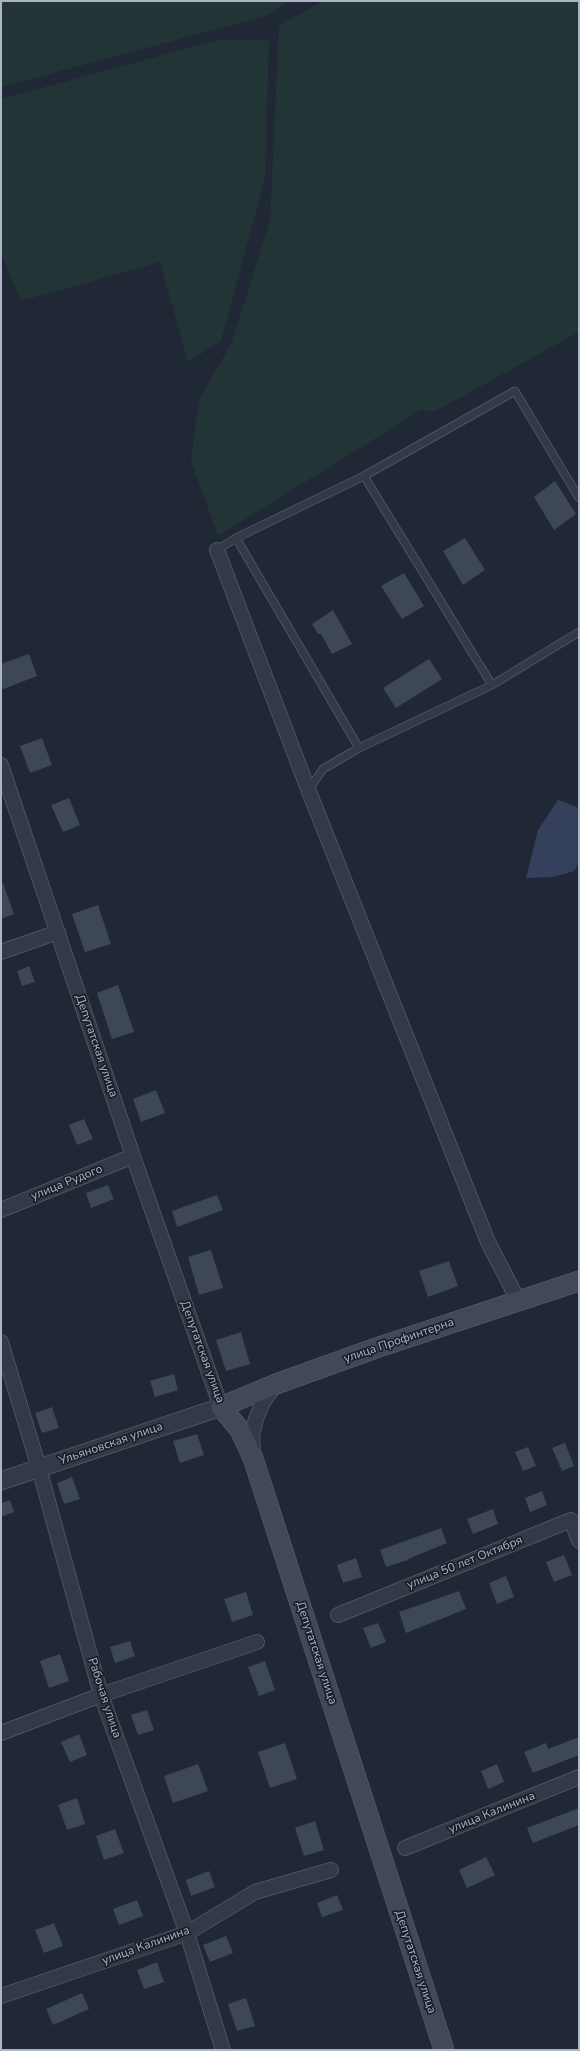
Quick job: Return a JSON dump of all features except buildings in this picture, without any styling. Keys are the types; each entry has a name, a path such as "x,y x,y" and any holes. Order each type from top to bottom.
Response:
{"main road":[{"name":"улица Профинтерна","path":"221,1407 276,1384 379,1347 579,1281"},
{"name":"Депутатская улица","path":"221,1407 240,1430 253,1458 444,2050"}],"street":[{"path":"217,550 308,790 488,1242 519,1302"},
{"name":"Депутатская улица","path":"1,765 133,1156 221,1407"},
{"path":"1,952 58,932"},
{"name":"улица Рудого","path":"1,1210 133,1156"},
{"name":"Рабочая улица","path":"1,1342 39,1468 101,1695 187,1933 223,2050"},
{"path":"253,1458 252,1435 256,1419 263,1402 276,1384"},
{"name":"Ульяновская улица","path":"1,1481 221,1407"},
{"name":"улица 50 лет Октября","path":"338,1615 570,1520 579,1541"},
{"path":"1,1733 101,1695 257,1642"},
{"name":"улица Калинина","path":"405,1848 579,1778"},
{"name":"улица Калинина","path":"1,1996 187,1933 255,1892 331,1870"}],"lane":[{"path":"217,550 236,538 364,476 515,391 579,498"},
{"path":"364,476 492,685"},
{"path":"236,538 359,748"},
{"path":"308,790 323,769 359,748 492,685 579,632"}],"shaded area":[{"path":"1,1 291,1 266,16 1,87"},
{"path":"322,1 579,1 579,332 434,412 421,410 218,536 191,461 199,399 231,344 270,221 279,26"},
{"path":"218,40 269,40 265,178 221,341 188,362 160,262 21,301 1,253 1,99"}],"water":[{"path":"558,800 577,807 579,813 579,862 574,871 553,877 526,878 538,830"}]}
